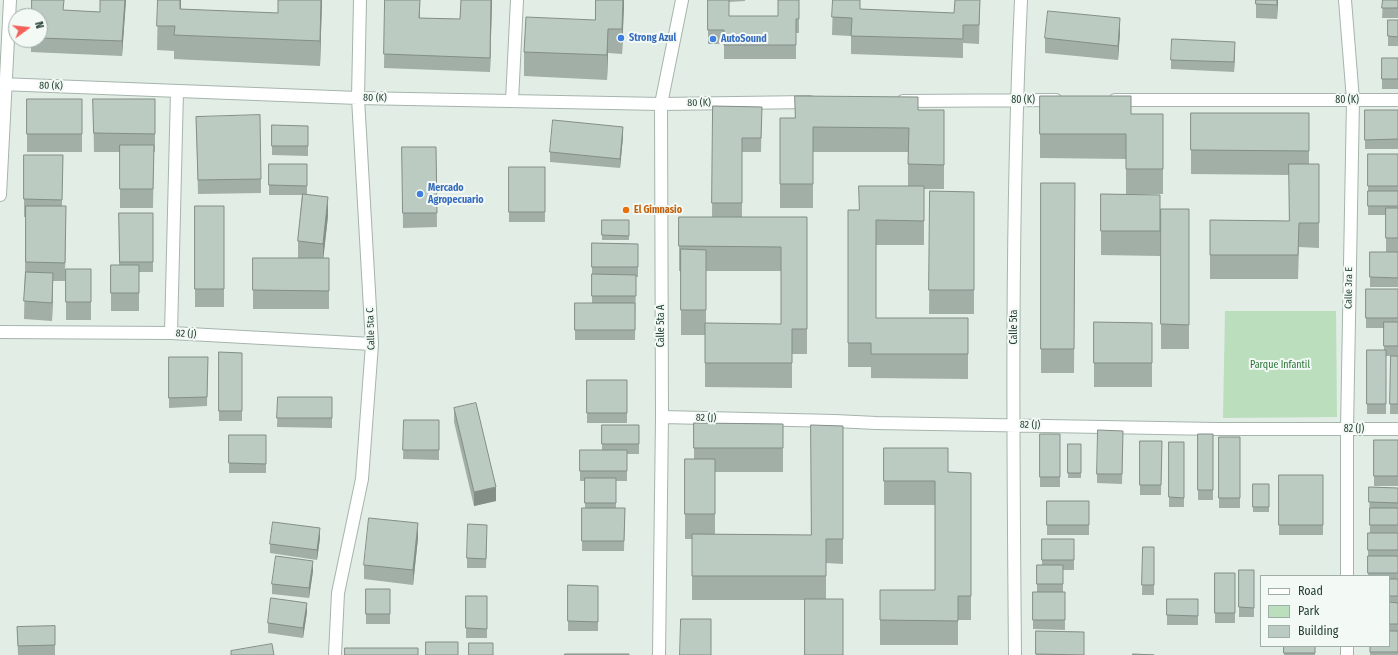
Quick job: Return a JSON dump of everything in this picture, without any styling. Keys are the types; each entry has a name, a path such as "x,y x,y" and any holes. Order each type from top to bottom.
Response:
{"street":[{"path":"0,195 2,84 10,0"},
{"name":"Calle 5ta C","path":"335,655 338,593 362,479 372,344 358,98 360,0"},
{"path":"512,101 517,0"},
{"name":"Calle 5ta A","path":"659,655 662,416 661,104 682,0"},
{"name":"Calle 5ta","path":"1015,655 1013,424 1016,100 1021,0"},
{"name":"Calle 3ra E","path":"1345,0 1353,100 1347,429 1347,575"},
{"name":"80 (K)","path":"2,84 358,98 661,104 819,102"},
{"path":"171,333 178,91"},
{"name":"80 (K)","path":"890,101 1071,100"},
{"name":"80 (K)","path":"1102,100 1398,100"},
{"name":"82 (J)","path":"0,332 171,333 372,344"},
{"name":"82 (J)","path":"662,416 876,423 1013,424 1216,429 1398,429"}],"green space":[{"name":"Parque Infantil","path":"1225,311 1336,311 1337,417 1223,418"}],"building":[{"path":"32,0 64,0 63,10 100,12 100,0 125,0 122,41 48,38 48,8 32,8"},
{"path":"158,0 180,0 180,9 278,13 278,0 321,0 320,41 174,35 175,26 157,26"},
{"path":"385,0 420,0 419,18 460,19 461,0 491,0 490,58 384,54"},
{"path":"596,0 623,0 622,29 608,29 607,55 524,52 526,17 595,20"},
{"path":"708,0 729,0 729,16 778,16 778,0 799,0 799,19 796,19 796,45 724,45 724,30 708,30"},
{"path":"833,0 860,0 860,9 954,13 955,0 980,0 979,25 963,25 963,39 851,36 852,18 832,17"},
{"path":"1256,0 1277,0 1277,5 1256,4"},
{"path":"1383,0 1398,0 1398,8 1382,8"},
{"path":"1048,11 1120,18 1118,46 1045,38"},
{"path":"1388,20 1398,20 1398,37 1388,36"},
{"path":"1172,39 1235,42 1234,62 1171,60"},
{"path":"1382,58 1398,58 1398,79 1382,79"},
{"path":"795,96 918,97 918,110 944,110 944,165 908,164 909,128 813,127 813,184 780,184 780,118 795,118"},
{"path":"1040,96 1131,96 1131,114 1163,114 1163,169 1126,169 1126,134 1040,134"},
{"path":"27,99 82,99 82,134 27,134"},
{"path":"93,99 155,99 155,134 94,133"},
{"path":"713,106 762,107 761,138 742,138 742,203 712,203"},
{"path":"1365,110 1398,110 1398,139 1365,140"},
{"path":"1191,113 1309,113 1309,151 1191,150"},
{"path":"260,115 261,179 198,180 196,117"},
{"path":"553,120 623,127 620,159 550,152"},
{"path":"272,125 308,126 308,146 272,146"},
{"path":"120,145 154,145 153,189 120,189"},
{"name":"Mercado Agropecuario","path":"402,147 436,147 437,213 403,213"},
{"path":"1368,154 1398,154 1398,186 1368,186"},
{"path":"24,155 63,155 62,200 24,199"},
{"path":"269,164 307,164 307,186 269,185"},
{"path":"1289,164 1319,164 1319,223 1299,223 1298,255 1210,255 1210,220 1289,221"},
{"path":"509,167 545,167 545,212 509,212"},
{"path":"1041,183 1075,183 1074,349 1041,349"},
{"path":"859,186 924,186 924,221 876,220 876,318 968,318 968,354 871,354 871,343 848,343 848,210 859,210"},
{"path":"930,191 974,192 974,290 929,290"},
{"path":"1368,191 1398,191 1398,206 1368,206"},
{"path":"303,194 328,197 323,244 298,241"},
{"path":"1101,194 1160,195 1160,231 1101,231"},
{"path":"26,206 66,206 65,263 26,262"},
{"path":"195,206 224,206 224,289 195,289"},
{"path":"1386,208 1398,208 1398,238 1386,238"},
{"path":"1161,209 1189,209 1189,325 1161,324"},
{"path":"119,213 153,213 153,262 120,262"},
{"path":"679,217 807,217 807,329 792,329 792,363 705,363 705,323 781,324 781,247 679,246"},
{"path":"602,220 629,220 629,236 602,235"},
{"path":"592,243 638,244 638,267 592,267"},
{"path":"681,249 706,250 706,310 681,310"},
{"path":"1370,252 1398,252 1398,278 1370,277"},
{"path":"253,258 329,258 329,291 253,290"},
{"path":"111,265 139,265 139,293 111,293"},
{"path":"66,269 91,269 91,302 66,302"},
{"path":"26,272 53,273 52,303 24,301"},
{"path":"592,274 636,275 636,296 592,296"},
{"path":"1366,289 1398,289 1398,318 1366,318"},
{"path":"575,303 635,303 635,330 575,330"},
{"path":"1094,322 1152,323 1152,363 1094,363"},
{"path":"1384,322 1398,322 1398,346 1384,346"},
{"path":"1367,350 1386,350 1386,404 1367,404"},
{"path":"219,352 242,353 242,411 219,411"},
{"path":"1391,356 1398,356 1398,404 1390,404"},
{"path":"169,357 208,357 207,397 169,398"},
{"path":"587,380 627,380 627,413 587,413"},
{"path":"278,397 332,397 332,418 277,418"},
{"path":"476,403 496,487 474,492 454,408"},
{"path":"404,420 439,420 439,450 403,450"},
{"path":"694,423 783,424 783,448 694,448"},
{"path":"602,425 639,425 639,444 602,444"},
{"path":"811,425 843,426 843,539 826,539 826,576 692,576 692,534 811,535"},
{"path":"1098,430 1123,431 1122,474 1097,474"},
{"path":"1040,434 1060,434 1060,477 1040,477"},
{"path":"1198,434 1213,434 1213,490 1198,490"},
{"path":"229,435 266,435 266,464 229,463"},
{"path":"1219,437 1240,437 1240,498 1219,498"},
{"path":"1374,440 1398,440 1398,476 1374,476"},
{"path":"1140,441 1162,441 1161,485 1140,485"},
{"path":"1169,442 1184,442 1184,498 1169,497"},
{"path":"1068,444 1081,444 1081,473 1068,473"},
{"path":"884,448 948,448 948,472 971,473 971,596 958,596 958,621 880,620 880,590 935,590 935,481 884,481"},
{"path":"580,450 627,450 627,471 580,471"},
{"path":"685,459 715,459 715,514 685,514"},
{"path":"1279,475 1323,475 1323,525 1279,525"},
{"path":"585,478 616,478 616,503 585,503"},
{"path":"1253,484 1269,484 1269,507 1253,507"},
{"path":"1369,487 1398,488 1398,503 1369,502"},
{"path":"1047,501 1089,501 1089,525 1047,525"},
{"path":"582,508 625,508 624,541 582,541"},
{"path":"1370,508 1398,508 1398,525 1370,525"},
{"path":"369,518 418,523 413,570 364,565"},
{"path":"273,522 320,528 317,550 270,544"},
{"path":"468,524 487,525 486,559 467,558"},
{"path":"1368,533 1398,533 1398,550 1368,550"},
{"path":"1042,539 1074,539 1074,560 1042,560"},
{"path":"1143,547 1154,547 1154,585 1142,585"},
{"path":"276,556 313,561 309,588 272,584"},
{"path":"1368,556 1398,556 1398,573 1368,573"},
{"path":"1037,565 1063,565 1063,584 1037,584"},
{"path":"1239,570 1254,570 1254,608 1239,607"},
{"path":"1215,573 1235,573 1235,613 1215,613"},
{"path":"1390,579 1398,579 1398,596 1390,596"},
{"path":"568,585 598,586 598,622 568,621"},
{"path":"366,589 390,589 390,614 366,614"},
{"path":"1033,592 1065,592 1065,620 1033,620"},
{"path":"466,596 487,596 487,629 466,628"},
{"path":"271,598 307,603 303,628 268,623"},
{"path":"805,599 843,599 843,655 805,655"},
{"path":"1167,599 1198,599 1198,616 1167,615"},
{"path":"1390,602 1398,603 1398,624 1390,624"},
{"path":"681,619 711,619 711,655 680,655"},
{"path":"55,626 55,645 18,646 17,627"},
{"path":"1036,631 1084,632 1084,655 1036,654"},
{"path":"1390,631 1398,631 1398,652 1370,652 1370,647 1390,647"},
{"path":"426,642 458,642 458,655 426,655"},
{"path":"469,643 493,643 493,655 469,655"},
{"path":"272,644 274,655 231,655 231,651"},
{"path":"1284,647 1315,647 1315,653 1284,653"},
{"path":"345,648 418,648 418,655 345,655"},
{"path":"629,654 629,655 565,655"},
{"path":"1133,654 1154,655 1133,655"}],"place":[{"name":"Strong Azul","path":"621,38"},
{"name":"AutoSound","path":"713,39"},
{"name":"Mercado Agropecuario","path":"420,194"},
{"name":"El Gimnasio","path":"626,210"}]}
